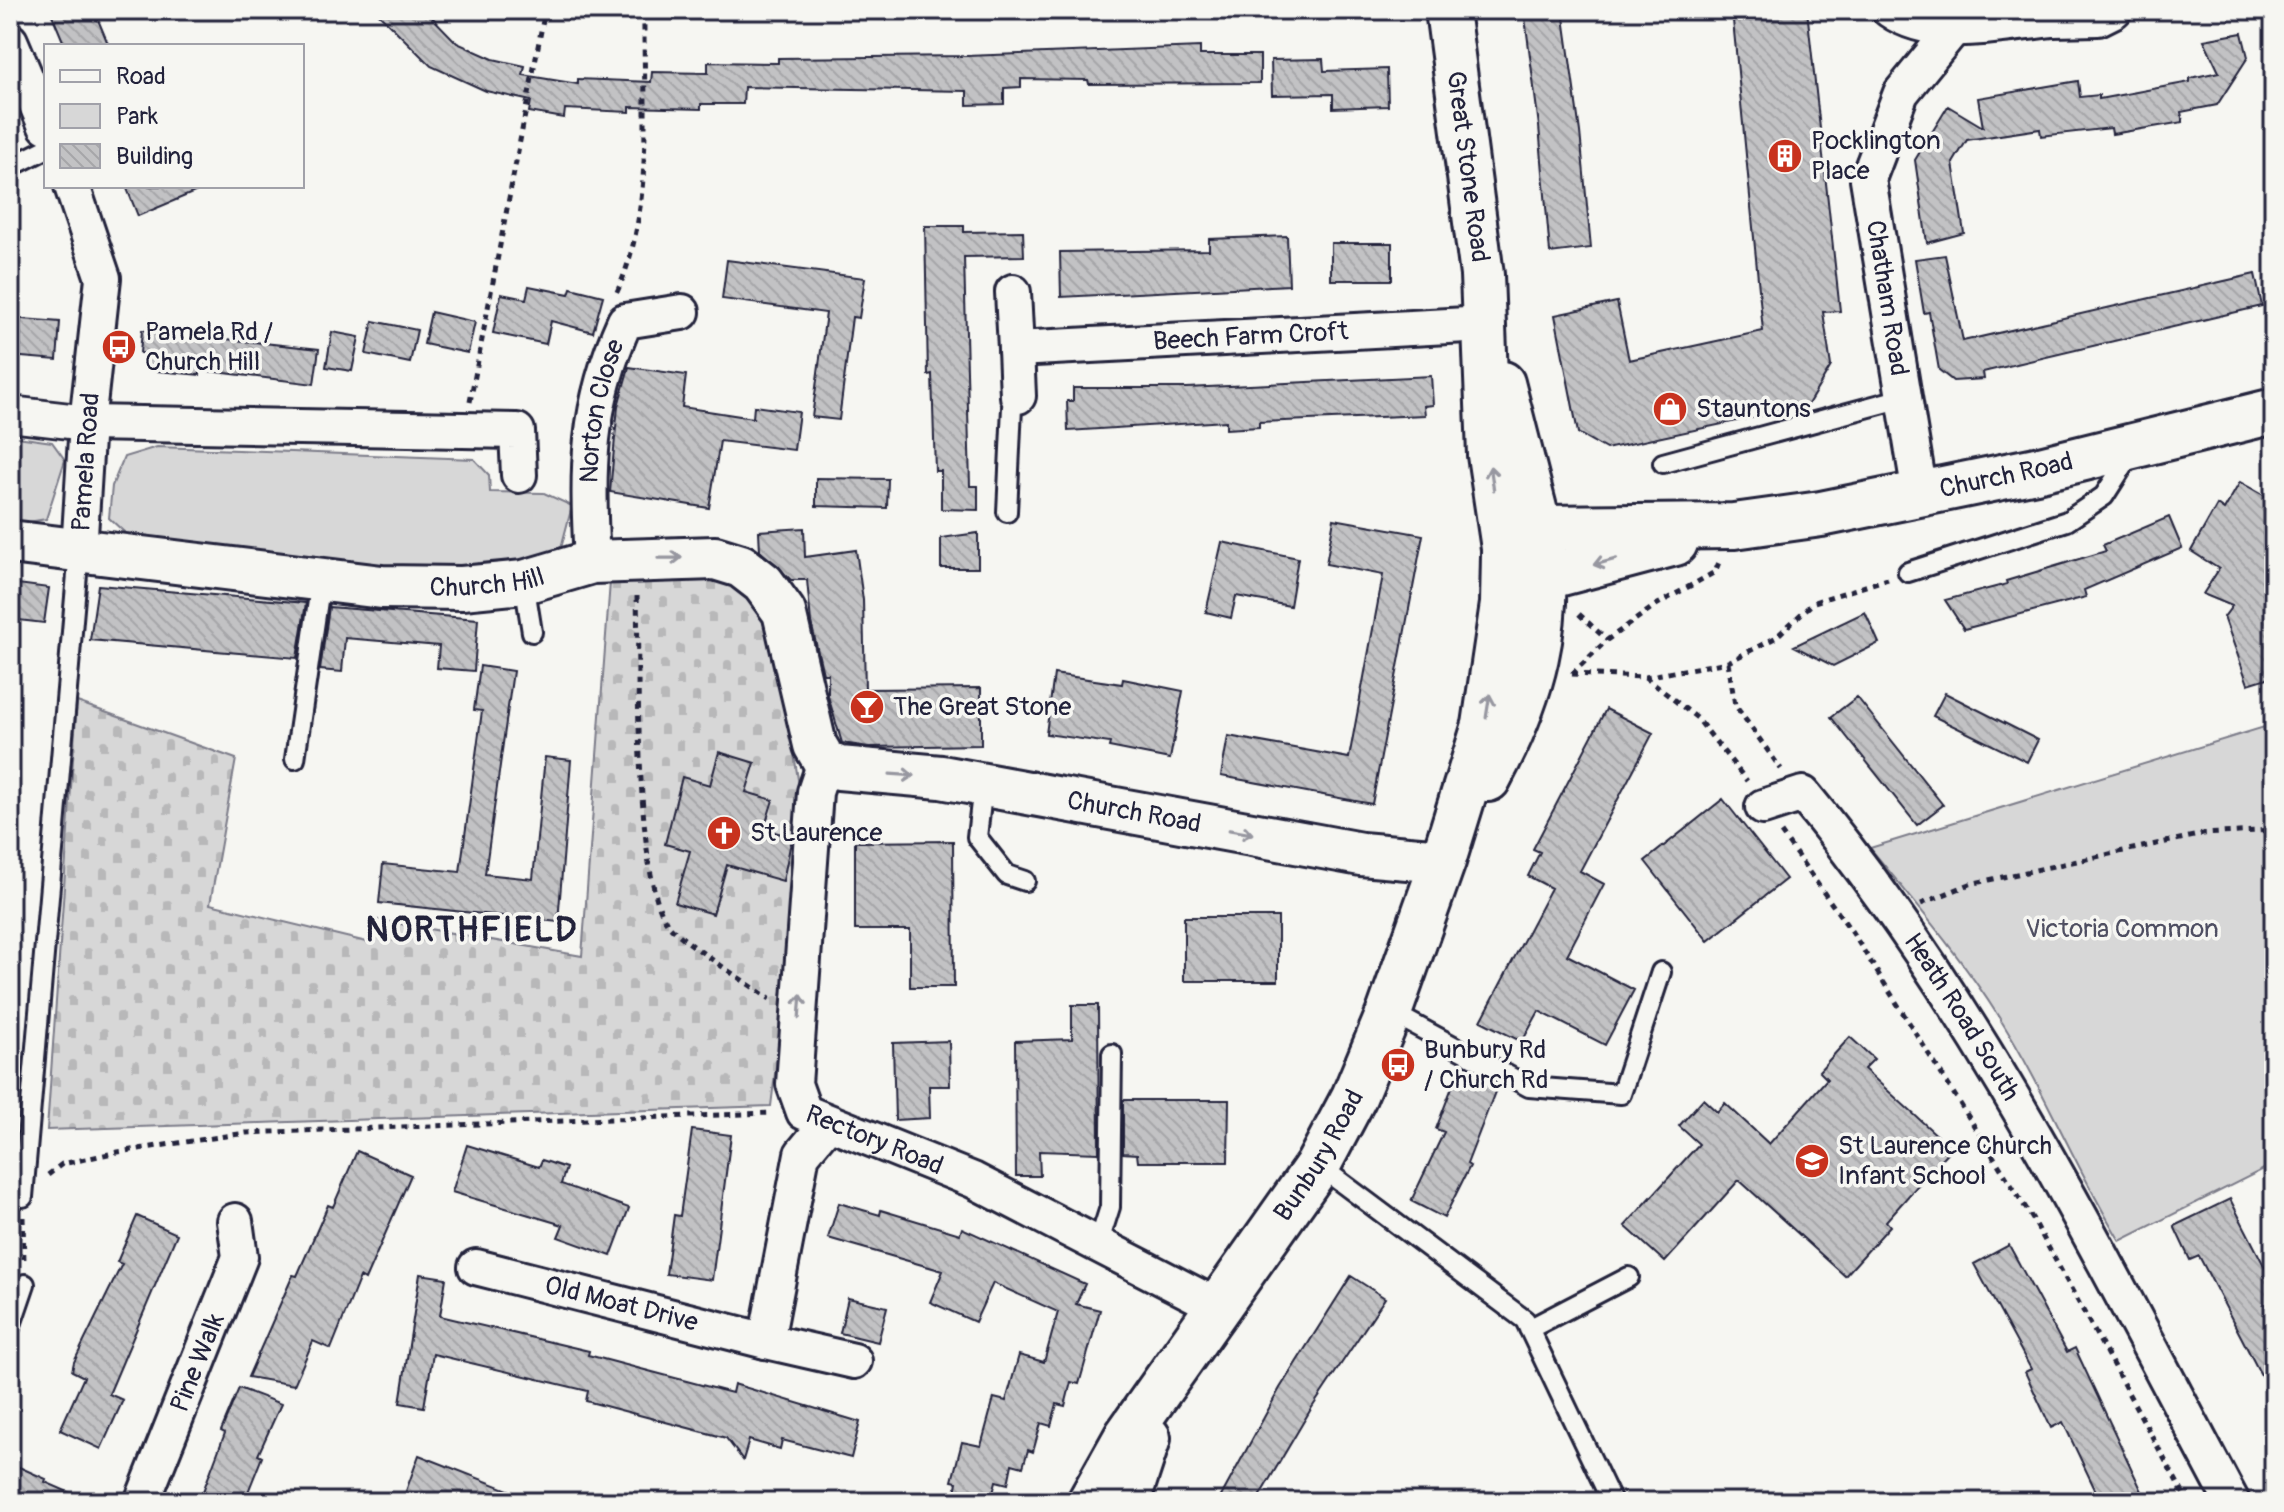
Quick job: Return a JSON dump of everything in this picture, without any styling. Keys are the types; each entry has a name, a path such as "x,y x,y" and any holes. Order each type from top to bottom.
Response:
{"main road":[{"name":"Church Road","path":"1540,528 1734,526 1821,514 2136,446 2274,411"},
{"name":"Church Road","path":"1546,577 1734,526"},
{"path":"1443,861 1517,725 1541,631 1546,577 1540,528 1504,555"},
{"path":"1504,555 1546,577"},
{"path":"1443,861 1485,725 1503,604 1504,555"},
{"name":"Bunbury Road","path":"1090,1502 1127,1436 1318,1165 1354,1097 1389,1011 1443,861"},
{"name":"Bunbury Road","path":"1127,1502 1167,1383"}],"street":[{"name":"Great Stone Road","path":"1447,10 1486,324 1489,455 1504,555"},
{"path":"1890,10 1901,18 1953,29 2052,15 2098,18 2114,10"},
{"name":"Chatham Road","path":"1920,494 1868,179 1901,93 1953,29"},
{"path":"10,41 44,121"},
{"name":"Pamela Road","path":"73,188 103,278 87,423 79,551"},
{"path":"1013,292 1018,396"},
{"name":"Norton Close","path":"592,562 587,483 593,409 607,360 625,321 682,312"},
{"name":"Great Stone Road","path":"1486,324 1540,528"},
{"name":"Beech Farm Croft","path":"1016,349 1486,324"},
{"path":"10,414 87,423 517,431 519,475"},
{"name":"Church Hill","path":"10,542 382,587 462,588 524,582 592,562 715,558 741,566 763,583 784,612 807,720 825,762"},
{"name":"Church Road","path":"825,762 865,772 941,777 1361,854 1443,861"},
{"name":"Rectory Road","path":"825,762 815,792 799,1020 808,1107 973,1180 1217,1306"},
{"path":"1763,807 1803,794"},
{"name":"Heath Road South","path":"1803,794 1863,866 1947,990 2068,1196 2232,1502"},
{"path":"766,1341 808,1107"},
{"name":"Pine Walk","path":"142,1502 240,1257 235,1221"},
{"name":"Old Moat Drive","path":"476,1267 854,1361"}],"lane":[{"path":"10,167 44,150"},
{"path":"1007,512 1012,407 1018,396"},
{"path":"1663,463 1903,398"},
{"path":"1908,572 2067,521 2104,496 2136,446"},
{"path":"23,1197 79,551"},
{"path":"295,759 321,580"},
{"path":"524,582 532,632"},
{"path":"983,785 977,837 1007,875 1025,881"},
{"path":"1389,1011 1529,1087 1621,1094 1661,972"},
{"path":"1098,1245 1110,1207 1112,1054"},
{"path":"1318,1165 1519,1314 1612,1502"},
{"path":"1529,1329 1629,1277"},
{"path":"10,1328 18,1285"}],"path":[{"path":"463,430 545,10"},
{"path":"625,321 607,316 628,268 639,223 644,10"},
{"path":"1734,526 1715,572 1656,605 1607,640 1572,674 1645,677 1728,662 1775,638 1814,602 1908,572"},
{"path":"636,581 646,845 656,901 668,925 799,1020"},
{"path":"1575,610 1607,640"},
{"path":"1728,662 1735,705 1764,750 1803,794"},
{"path":"1645,677 1697,718 1734,762 1852,932 2034,1221 2188,1502"},
{"path":"1894,915 1970,884 2203,834 2274,830"},
{"path":"18,1285 23,1197 62,1164 246,1133 393,1129 808,1107"}],"green space":[{"path":"10,436 52,442 65,460 46,519 10,525"},
{"path":"157,447 474,459 489,475 490,492 544,493 572,506 560,552 519,571 394,575 137,544 109,518 112,486 124,457"},
{"path":"725,579 753,594 774,626 802,805 802,857 771,1106 47,1130 77,702 236,759 210,904 371,943 378,920 582,956 610,582"},
{"name":"Victoria Common","path":"2274,724 2274,1164 2120,1241 2000,1019 1954,953 1870,848"}],"building":[{"path":"50,10 94,10 108,44 64,44"},
{"path":"375,10 425,10 457,43 493,59 525,66 523,75 578,84 578,79 651,82 652,72 708,73 708,62 778,63 778,58 966,56 1200,47 1200,55 1260,55 1260,83 1089,84 1088,80 1021,79 1021,87 1004,88 1004,104 967,105 967,91 744,87 743,104 701,104 701,109 630,107 630,112 565,109 564,118 529,112 531,101 486,91 431,66"},
{"path":"1524,10 1563,10 1580,132 1591,248 1550,253 1539,126"},
{"name":"Pocklington Place","path":"1732,10 1807,10 1840,311 1823,312 1831,366 1807,406 1606,449 1578,433 1555,315 1617,302 1629,360 1763,331"},
{"path":"2242,33 2248,57 2217,105 2181,112 2183,122 2112,134 2111,128 2041,136 2040,129 1967,140 1953,163 1964,233 1927,243 1915,160 1948,106 1983,127 1978,98 2078,81 2080,97 2099,95 2099,99 2190,82 2190,78 2219,72 2204,40"},
{"path":"1323,59 1324,71 1387,69 1388,106 1333,108 1333,94 1272,95 1271,60"},
{"path":"127,188 204,188 138,216"},
{"path":"925,226 964,226 964,232 1023,231 1024,256 964,257 970,486 978,486 978,510 941,509 941,471 935,471 932,374 928,375"},
{"path":"1287,236 1289,285 1061,297 1060,252 1209,250 1209,239"},
{"path":"1331,243 1392,243 1392,280 1331,280"},
{"path":"1945,255 1963,341 2255,274 2262,306 1983,372 1984,379 1953,381 1939,370 1929,312 1924,313 1915,259"},
{"path":"727,260 865,278 859,318 852,317 839,420 812,417 826,313 722,299"},
{"path":"529,286 569,294 571,288 603,296 593,332 551,321 546,344 493,333 501,294 526,299"},
{"path":"431,312 475,322 468,353 424,344"},
{"path":"10,318 60,322 57,360 10,356"},
{"path":"373,321 417,330 410,363 366,354"},
{"path":"142,330 319,349 314,384 200,370 200,375 147,370 148,354 140,353"},
{"path":"332,332 359,337 352,371 326,367"},
{"path":"629,367 686,375 682,407 753,418 754,406 799,412 794,450 720,441 709,508 610,492 618,406"},
{"path":"1431,376 1433,405 1424,406 1425,415 1259,422 1259,427 1226,429 1226,421 1068,431 1067,401 1073,401 1073,388 1187,388"},
{"path":"816,478 888,479 887,508 816,506"},
{"path":"2240,482 2274,501 2274,676 2248,684 2224,617 2232,606 2203,594 2219,569 2191,551 2217,505 2224,510"},
{"path":"2169,517 2182,548 2084,590 2086,597 1964,629 1945,600 2007,584 2006,581 2106,551 2103,545"},
{"path":"1334,519 1423,535 1372,804 1221,776 1228,736 1349,758 1383,575 1326,564"},
{"path":"804,528 805,557 856,550 863,600 865,689 981,688 981,745 869,747 842,743 828,696 828,674 823,674 811,622 807,580 791,580 760,551 759,531"},
{"path":"978,533 978,568 941,568 941,538"},
{"path":"1222,542 1298,558 1290,606 1236,596 1231,618 1206,612"},
{"path":"10,583 49,588 44,623 10,619"},
{"path":"98,585 306,603 297,658 90,640"},
{"path":"329,607 478,619 474,671 437,668 439,646 345,638 342,672 320,670"},
{"path":"1865,612 1879,643 1833,666 1794,646"},
{"path":"480,666 513,671 485,874 533,879 545,757 571,760 558,922 379,903 383,864 460,872 482,711 474,710"},
{"path":"1054,674 1122,684 1123,679 1183,691 1170,759 1109,747 1110,743 1046,734"},
{"path":"1945,693 2038,740 2027,762 1933,716"},
{"path":"1857,697 1943,805 1917,825 1831,717"},
{"path":"1606,709 1653,733 1580,871 1604,884 1567,955 1634,990 1605,1045 1539,1011 1522,1042 1481,1021 1551,888 1528,876 1540,852 1533,849"},
{"name":"St Laurence","path":"719,752 755,763 746,792 773,800 764,829 792,837 783,881 727,865 713,914 675,903 690,851 665,844 682,777 710,785"},
{"path":"1723,799 1786,879 1708,941 1645,861"},
{"path":"953,841 954,987 910,987 910,930 855,930 855,842"},
{"path":"1184,917 1278,917 1278,981 1184,981"},
{"path":"1072,1005 1098,1005 1099,1153 1039,1151 1040,1176 1016,1176 1015,1041 1072,1039"},
{"name":"St Laurence Church Infant School","path":"1850,1037 1874,1059 1864,1069 1951,1148 1886,1221 1890,1226 1845,1276 1739,1180 1665,1262 1625,1226 1699,1144 1679,1126 1703,1099 1717,1112 1725,1103 1769,1144 1827,1079 1819,1071"},
{"path":"949,1041 950,1086 929,1086 930,1118 895,1120 893,1043"},
{"path":"1459,1069 1498,1084 1467,1164 1470,1166 1444,1218 1411,1201 1444,1132 1436,1129"},
{"path":"1123,1100 1229,1100 1228,1162 1138,1162 1137,1154 1123,1153"},
{"path":"692,1130 731,1135 712,1280 666,1274 674,1215 680,1216"},
{"path":"467,1145 539,1167 542,1160 566,1168 561,1184 629,1208 611,1256 558,1237 563,1225 452,1192"},
{"path":"357,1151 411,1175 365,1280 360,1277 331,1349 313,1341 294,1385 248,1377 293,1275 297,1276 328,1205 333,1207"},
{"path":"2230,1199 2274,1285 2274,1400 2199,1256 2190,1260 2174,1226"},
{"path":"839,1203 880,1215 881,1210 960,1234 962,1228 1085,1284 1076,1304 1100,1310 1079,1384 1071,1382 1065,1406 1057,1404 1051,1426 1041,1423 1033,1452 1028,1450 1023,1467 1012,1464 1008,1484 996,1481 991,1502 953,1502 957,1482 952,1481 962,1442 981,1446 994,1398 1006,1401 1019,1355 1044,1362 1058,1312 993,1283 975,1322 930,1302 943,1271 828,1238"},
{"path":"137,1216 177,1234 109,1394 123,1400 101,1449 60,1430 84,1377 72,1371 74,1362 122,1264 117,1262"},
{"path":"2009,1245 2067,1352 2075,1348 2147,1502 2101,1502 2063,1422 2051,1428 2025,1372 2031,1369 1974,1264"},
{"path":"420,1274 446,1278 440,1316 589,1351 588,1355 732,1393 734,1384 860,1422 851,1458 782,1440 780,1449 749,1440 743,1460 726,1438 586,1401 588,1391 433,1354 424,1407 400,1403"},
{"path":"1351,1276 1385,1298 1311,1409 1256,1502 1218,1502 1280,1388"},
{"path":"848,1298 887,1307 878,1342 840,1333"},
{"path":"239,1388 281,1404 258,1455 262,1457 244,1502 199,1502 225,1433 221,1431"},
{"path":"419,1455 531,1499 531,1502 402,1502"},
{"path":"10,1463 46,1479 45,1482 91,1502 10,1502"}],"place":[{"name":"Pocklington Place","path":"1785,156"},
{"name":"Pamela Rd / Church Hill","path":"119,347"},
{"name":"Stauntons","path":"1670,409"},
{"name":"The Great Stone","path":"867,707"},
{"name":"St Laurence","path":"724,833"},
{"name":"Bunbury Rd / Church Rd","path":"1398,1065"},
{"name":"St Laurence Church Infant School","path":"1812,1161"}],"district":[{"name":"NORTHFIELD","path":"472,930"}]}
